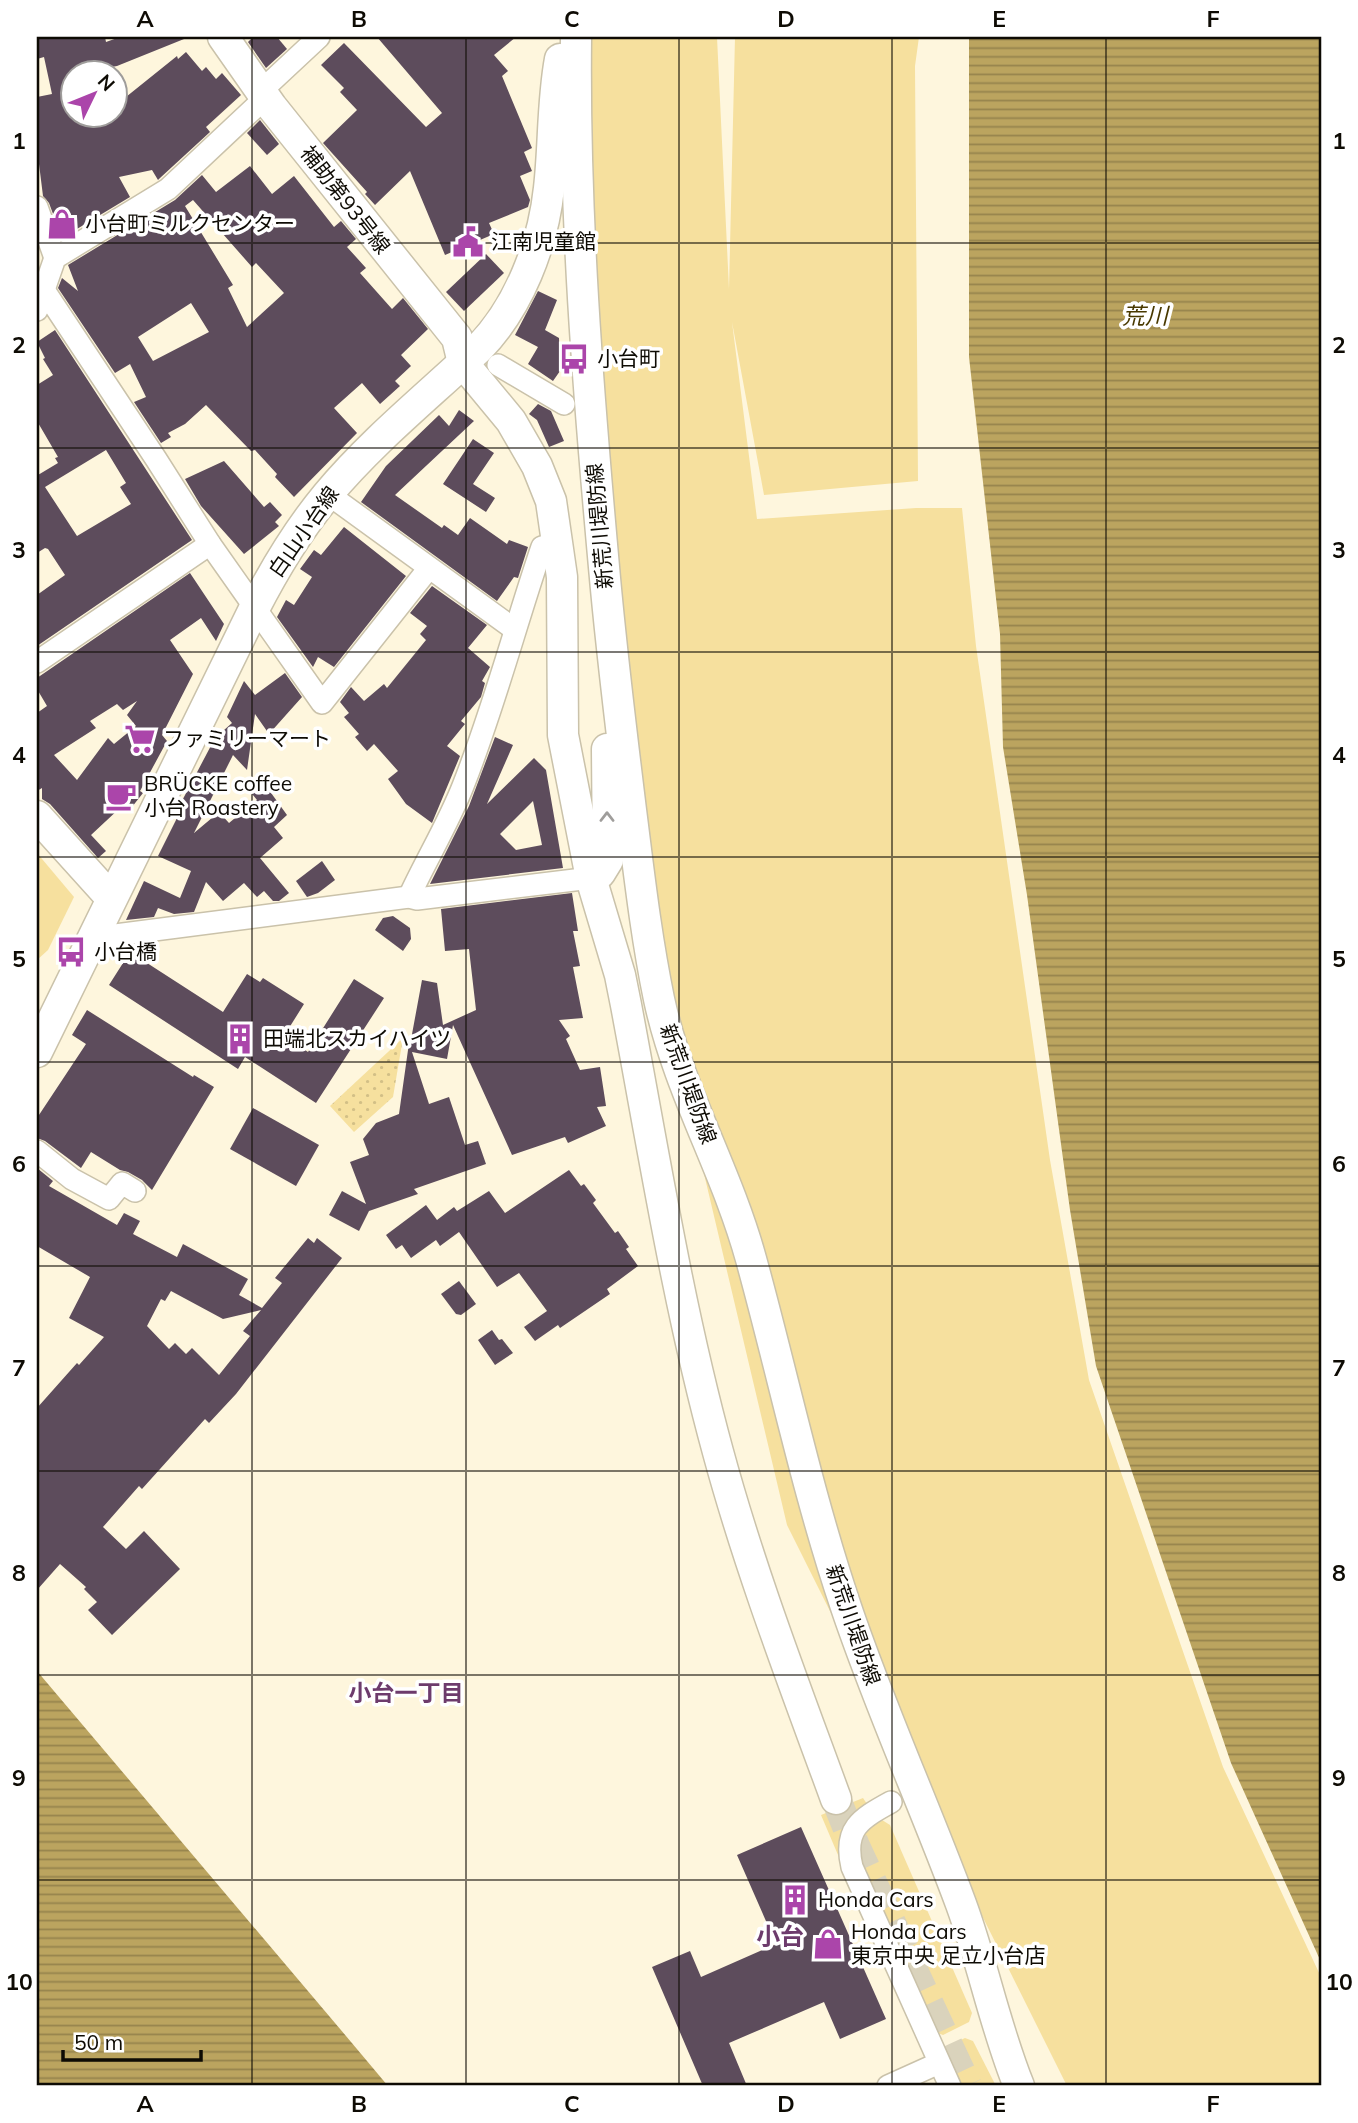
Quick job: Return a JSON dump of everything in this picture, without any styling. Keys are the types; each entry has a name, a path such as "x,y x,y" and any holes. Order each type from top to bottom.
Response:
{"main road":[{"name":"補助第93号線","path":"223,37 263,95 457,338 463,363"},
{"name":"白山小台線","path":"37,1052 254,609 295,538 328,494 356,464 493,334 507,314 524,278 545,213 556,82 564,37"},
{"name":"新荒川堤防線","path":"576,37 577,190 585,360 613,663 655,979 675,1061 744,1234 805,1474 845,1605 895,1742 962,1907 1018,2086"},
{"name":"新荒川堤防線","path":"463,363 511,421 537,466 551,501 562,577 563,735 591,878 620,975 676,1272 718,1451 756,1580 836,1799"},
{"path":"591,878 600,873 608,860 607,716 613,663"},
{"path":"37,816 111,898"}],"street":[{"path":"319,37 168,189 55,258 40,300 156,459 209,544 322,702 429,568"},
{"path":"37,207 55,258"},
{"path":"498,365 564,404"},
{"path":"496,402 523,381"},
{"path":"328,494 514,629"},
{"path":"408,897 462,789 492,706 514,629 542,547 558,542"},
{"path":"37,662 209,544"},
{"path":"92,938 408,897 417,899 591,878"},
{"path":"37,1152 72,1178 109,1199 122,1183 135,1191"},
{"path":"891,1802 863,1818 854,1829 849,1842 849,1855 950,2086"},
{"path":"888,2086 939,2063"}],"shaded area":[{"path":"587,37 717,37 729,289 735,37 919,37 915,66 918,481 764,495 732,322 757,519 916,508 962,508 976,646 1050,1160 1089,1380 1223,1767 1321,1977 1321,2086 1067,2086 787,1525 688,1106 631,756 598,361"},
{"path":"37,853 74,897 48,950 37,960"},
{"path":"403,1038 393,1097 354,1132 330,1106"},
{"path":"863,1798 867,1804 847,1822 841,1836 841,1862 821,1815"},
{"path":"882,1820 890,1825 972,2013 969,2022 943,2035 935,2032 859,1858 864,1835"},
{"path":"965,2038 973,2041 996,2086 960,2086 944,2052 946,2047"}],"water":[{"name":"荒川","path":"969,37 1321,37 1321,1962 1231,1763 1096,1366 1070,1210 1027,895 1003,747 1000,634 969,357"},
{"path":"37,1671 346,2036 388,2086 37,2086"}],"building":[{"path":"37,37 105,37 106,42 120,37 189,37 130,61 60,60 60,130 130,130 130,94 177,56 178,59 186,52 202,71 206,67 216,79 222,73 241,95 206,127 210,132 158,180 152,170 119,177 130,197 62,238 49,203 43,196 39,164 37,165 37,97 52,94 44,57 37,59"},
{"path":"253,37 277,37 287,49 266,68 248,42"},
{"path":"377,37 516,37 494,55 508,71 502,76 532,148 524,152 532,171 520,176 530,200 528,207 489,223 494,234 445,255 410,171 375,205 365,194 367,192 323,143 357,110 340,92 344,88 321,65 344,43 426,127 442,113"},
{"path":"260,120 279,144 267,155 247,133"},
{"path":"250,166 272,194 294,176 334,227 341,221 356,239 347,247 366,268 360,273 392,309 403,298 428,329 401,355 411,366 395,381 400,386 380,404 362,383 334,408 357,433 294,497 255,450 251,451 206,405 185,424 168,433 171,437 161,443 134,402 146,397 130,364 115,373 58,288 62,278 78,291 68,265 175,200 202,175 216,192","holes":["193,200 252,267 256,263 284,293 247,327 228,288 233,285 185,206","191,303 209,332 153,361 138,337"]},
{"path":"486,254 504,273 464,311 446,292"},
{"path":"538,291 557,300 545,330 559,338 560,371 553,381 528,364 538,347 515,335"},
{"path":"55,330 192,540 37,646 37,595 65,575 48,549 37,553 37,473 38,475 58,463 55,458 58,457 37,421 37,385 53,375 37,342","holes":["106,450 126,483 120,487 131,504 77,536 45,487"]},
{"path":"538,404 551,411 564,441 549,447 537,420 529,414"},
{"path":"459,410 474,421 395,495 442,528 444,525 458,535 470,518 507,544 509,540 528,547 518,578 514,577 497,601 361,502 386,466 439,415 449,426"},
{"path":"473,439 494,453 473,484 495,498 486,512 443,484"},
{"path":"224,461 264,507 270,502 282,515 275,522 279,526 244,554 201,506 185,479"},
{"path":"344,527 406,576 334,667 318,657 313,667 277,617 286,600 294,605 312,577 300,569 314,550 321,555"},
{"path":"190,573 224,624 216,641 201,618 170,640 193,674 162,735 167,741 140,791 143,793 128,812 121,807 91,835 106,851 98,858 50,804 42,799 42,788 37,791 37,713 47,706 37,689 37,678","holes":["137,701 127,715 136,726 114,744 108,738 77,780 54,755 96,728 90,721 117,704 123,710"]},
{"path":"432,586 487,625 468,648 490,667 482,681 485,683 481,697 461,721 465,724 447,746 460,756 432,823 406,804 388,779 398,771 374,744 367,751 355,737 359,734 344,717 349,713 340,702 351,687 364,701 384,684 387,688 426,640 420,634 427,626 410,613"},
{"path":"285,673 302,697 269,734 255,714 247,770 233,755 194,833 219,812 229,823 257,800 248,789 261,779 287,815 274,827 283,838 260,858 289,893 279,901 273,901 264,891 257,897 244,883 223,901 206,882 194,912 174,914 158,908 154,917 126,920 144,881 180,898 191,871 158,856 177,818 174,816 215,738 232,723 227,717 244,681 255,695"},
{"path":"495,737 513,745 487,804 534,758 546,770 563,868 430,884 469,806","holes":["533,801 542,845 516,850 500,834"]},
{"path":"322,861 335,880 318,893 307,897 296,881"},
{"path":"572,893 578,931 573,931 580,966 573,967 583,1018 559,1020 570,1036 566,1039 580,1070 600,1067 606,1106 597,1107 606,1126 568,1143 565,1137 512,1155 453,1025 447,1059 412,1052 429,1104 449,1097 465,1145 478,1141 486,1164 414,1189 418,1194 369,1211 359,1231 329,1215 342,1191 366,1204 350,1162 369,1155 363,1139 376,1123 399,1114 409,1043 410,1045 422,980 437,983 443,1025 476,1010 469,949 445,951 441,909"},
{"path":"393,916 410,928 411,939 403,951 375,930 383,918"},
{"name":"田端北スカイハイツ","path":"130,952 223,1012 247,974 260,982 263,978 304,1004 284,1036 308,1052 354,979 384,998 316,1103 245,1057 238,1069 109,985"},
{"path":"87,1010 193,1077 194,1075 214,1087 152,1190 142,1180 91,1152 81,1168 37,1138 37,1118 86,1044 72,1035"},
{"path":"253,1108 319,1145 296,1186 230,1149"},
{"path":"37,1168 53,1181 49,1186 117,1225 124,1213 140,1221 133,1234 177,1257 183,1244 248,1279 239,1295 262,1308 282,1283 275,1278 308,1238 314,1243 317,1238 342,1258 236,1394 209,1423 205,1419 142,1489 139,1486 103,1527 126,1549 144,1531 180,1569 112,1635 88,1610 97,1602 84,1589 86,1587 60,1564 37,1590 37,1408 104,1337 69,1318 90,1277 37,1246","holes":["171,1291 223,1319 261,1310 243,1331 250,1336 219,1375 192,1348 186,1354 175,1343 169,1349 147,1326 161,1299 165,1301"]},
{"path":"569,1170 596,1200 593,1203 615,1233 618,1231 638,1266 607,1289 610,1294 560,1328 558,1325 535,1341 524,1327 547,1311 519,1273 497,1287 459,1232 440,1246 436,1240 411,1258 402,1245 396,1249 386,1235 426,1205 437,1220 454,1207 457,1211 489,1191 505,1213"},
{"path":"459,1281 476,1304 461,1315 456,1314 441,1294"},
{"path":"492,1330 513,1353 495,1365 478,1340"},
{"name":"Honda Cars","path":"801,1827 886,2019 840,2039 824,2002 729,2043 747,2086 703,2086 652,1967 690,1951 701,1977 776,1944 737,1855"}],"tunnel":[{"path":"836,1799 855,1846 967,2086"}],"place":[{"name":"小台町ミルクセンター","path":"62,224"},
{"name":"江南児童館","path":"468,242"},
{"name":"小台町","path":"574,359"},
{"name":"ファミリーマート","path":"140,739"},
{"name":"BRÜCKE coffee 小台 Roastery","path":"121,796"},
{"name":"小台橋","path":"71,952"},
{"name":"田端北スカイハイツ","path":"240,1039"},
{"name":"Honda Cars","path":"795,1900"},
{"name":"Honda Cars 東京中央 足立小台店","path":"828,1944"}],"district":[{"name":"小台一丁目","path":"406,1693"},
{"name":"小台","path":"780,1937"}]}
